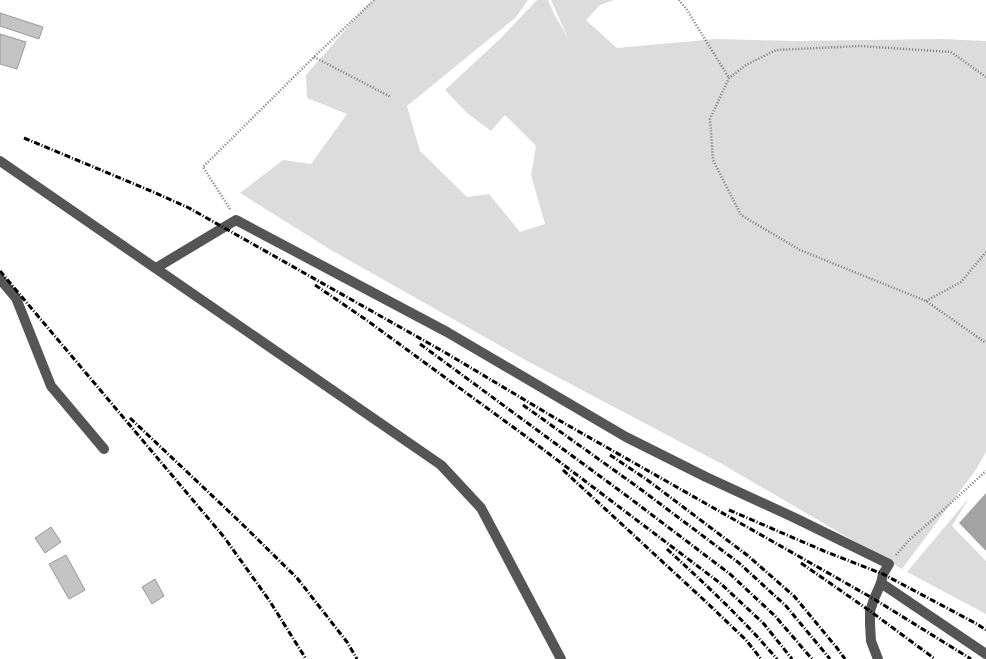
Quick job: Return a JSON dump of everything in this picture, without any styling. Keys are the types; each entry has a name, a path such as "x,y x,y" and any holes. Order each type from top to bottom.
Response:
{"street":[{"path":"0,161 440,465 481,508 560,659"},
{"path":"156,268 236,220 447,332 626,437 706,477 889,564 870,611 871,641 878,659"},
{"path":"0,279 16,298 51,386 104,449"},
{"path":"882,583 986,654"}],"path":[{"path":"236,220 203,167 374,0"},
{"path":"679,0 687,10 729,78"},
{"path":"986,77 951,52 860,46 776,50 746,66 729,78 710,118 713,160 741,215 800,250 926,301 986,343"},
{"path":"314,57 391,97"},
{"path":"926,301 961,282 986,252"},
{"path":"889,564 910,539 986,471"}],"shaded area":[{"path":"374,0 528,0 516,17 407,106 420,151 467,197 489,194 520,232 545,224 531,175 536,146 505,115 491,131 467,113 445,90 501,38 537,0 548,0 554,14 568,38 551,0 614,0 600,5 586,20 617,48 716,39 796,41 941,39 986,41 986,452 975,471 902,569 722,464 527,361 331,250 240,193 283,160 311,164 347,114 307,98 306,75 361,12"},
{"path":"986,493 986,551 959,523"},
{"path":"969,498 952,526 986,561 986,614 907,572"}],"building":[{"path":"0,13 43,27 39,39 0,26"},
{"path":"0,34 26,42 17,69 0,64"},
{"path":"51,527 61,542 45,553 35,538"},
{"path":"66,555 85,590 69,599 49,564"},
{"path":"155,579 164,596 152,604 142,587"}],"railway":[{"path":"24,138 189,208 446,353 555,418 874,599 971,659"},
{"path":"0,271 224,537 269,600 306,659"},
{"path":"315,285 365,319 528,438 720,583 764,624 792,659"},
{"path":"420,344 631,499 730,574 775,616 812,659"},
{"path":"523,405 639,488 739,563 786,606 830,659"},
{"path":"130,418 297,578 347,642 357,659"},
{"path":"610,455 646,479 747,555 794,596 845,659"},
{"path":"563,470 746,640 761,659"},
{"path":"729,510 824,551 883,574 986,630"},
{"path":"667,549 710,589 777,659"},
{"path":"801,563 935,659"}]}
